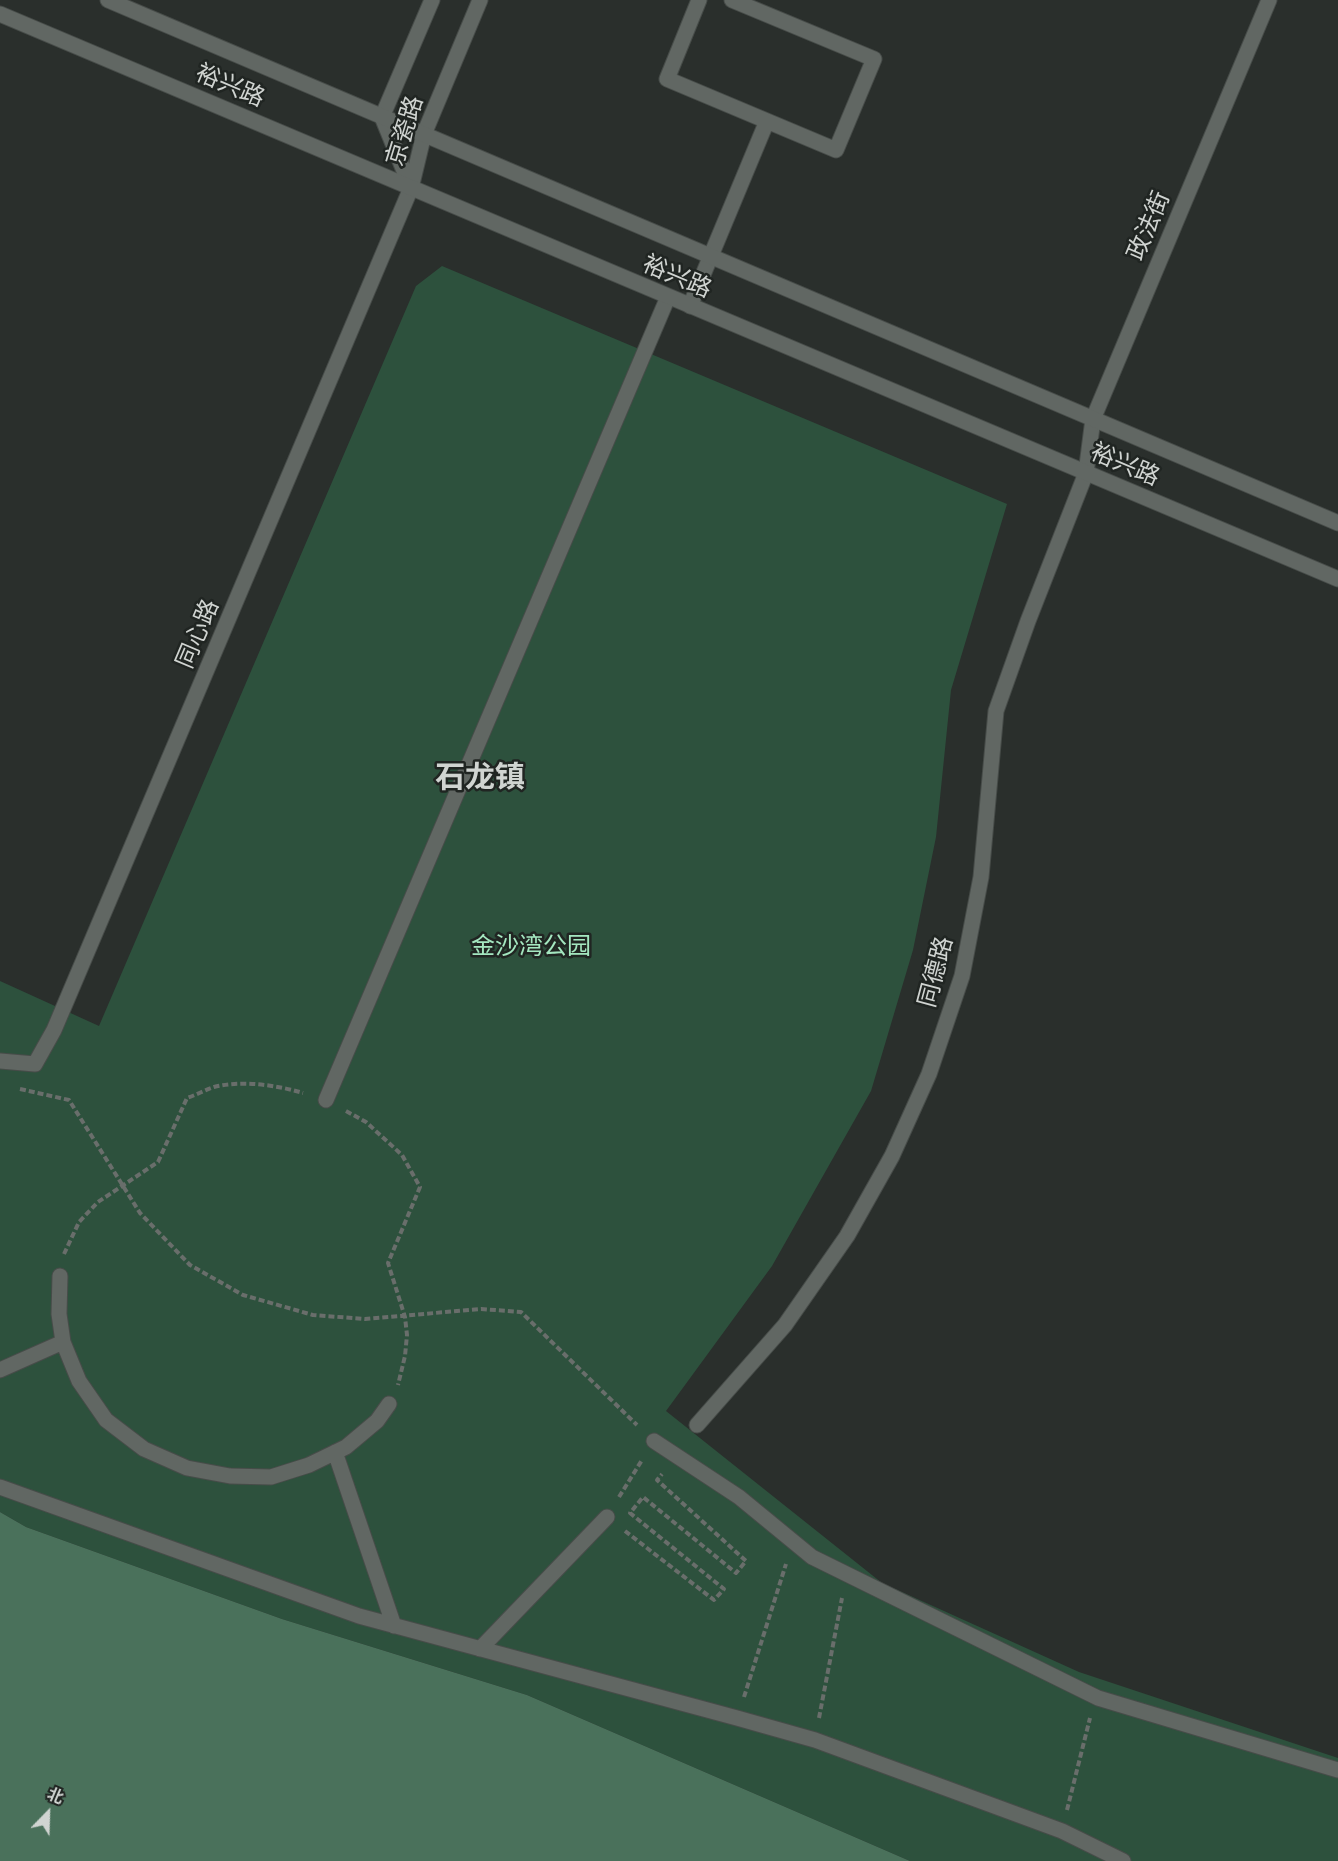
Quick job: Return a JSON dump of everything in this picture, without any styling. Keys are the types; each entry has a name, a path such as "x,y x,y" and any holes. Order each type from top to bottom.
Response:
{"street":[{"name":"裕兴路","path":"108,0 1338,523"},
{"name":"京瓷路","path":"411,188 382,117 432,0"},
{"name":"京瓷路","path":"411,188 424,134 480,0"},
{"path":"699,0 667,79 836,150 874,59 732,0"},
{"name":"政法街","path":"1086,473 1093,419 1269,0"},
{"name":"裕兴路","path":"0,14 1338,579"},
{"path":"690,306 767,121"},
{"name":"同心路","path":"0,1061 35,1064 54,1030 411,188"},
{"path":"326,1100 668,297"},
{"name":"同德路","path":"697,1425 785,1325 847,1236 891,1156 929,1074 962,976 981,877 996,711 1028,621 1086,473"},
{"path":"60,1276 59,1314 63,1342 79,1381 106,1420 144,1449 187,1468 230,1476 271,1477 309,1464 346,1447 377,1421 388,1404"},
{"path":"0,1370 63,1342"},
{"path":"654,1441 739,1497 812,1557 1098,1698 1338,1770"},
{"path":"335,1452 394,1626"},
{"path":"0,1487 359,1616 815,1740 1062,1831 1123,1861"},
{"path":"480,1649 607,1517"}],"path":[{"path":"60,1276 65,1250 79,1222 98,1202 159,1162 187,1098 214,1087 252,1084 289,1089 326,1100 366,1122 395,1148 402,1155 420,1187 388,1263 405,1317 407,1335 397,1391 388,1404"},
{"path":"654,1441 607,1517 714,1600 724,1589 630,1513 643,1497 736,1573 746,1561 657,1480 669,1467"},
{"path":"737,1718 787,1560"},
{"path":"815,1740 842,1594"},
{"path":"1062,1831 1093,1709"}],"green space":[{"name":"金沙湾公园","path":"442,266 1007,504 951,690 936,837 913,950 871,1091 772,1266 666,1411 882,1583 1079,1672 1338,1758 1338,1861 910,1861 527,1695 282,1619 26,1527 0,1512 0,981 99,1026 416,286"}],"shaded area":[{"path":"0,1512 26,1527 282,1619 527,1695 910,1861 0,1861"}],"district":[{"name":"石龙镇","path":"480,778"}]}
